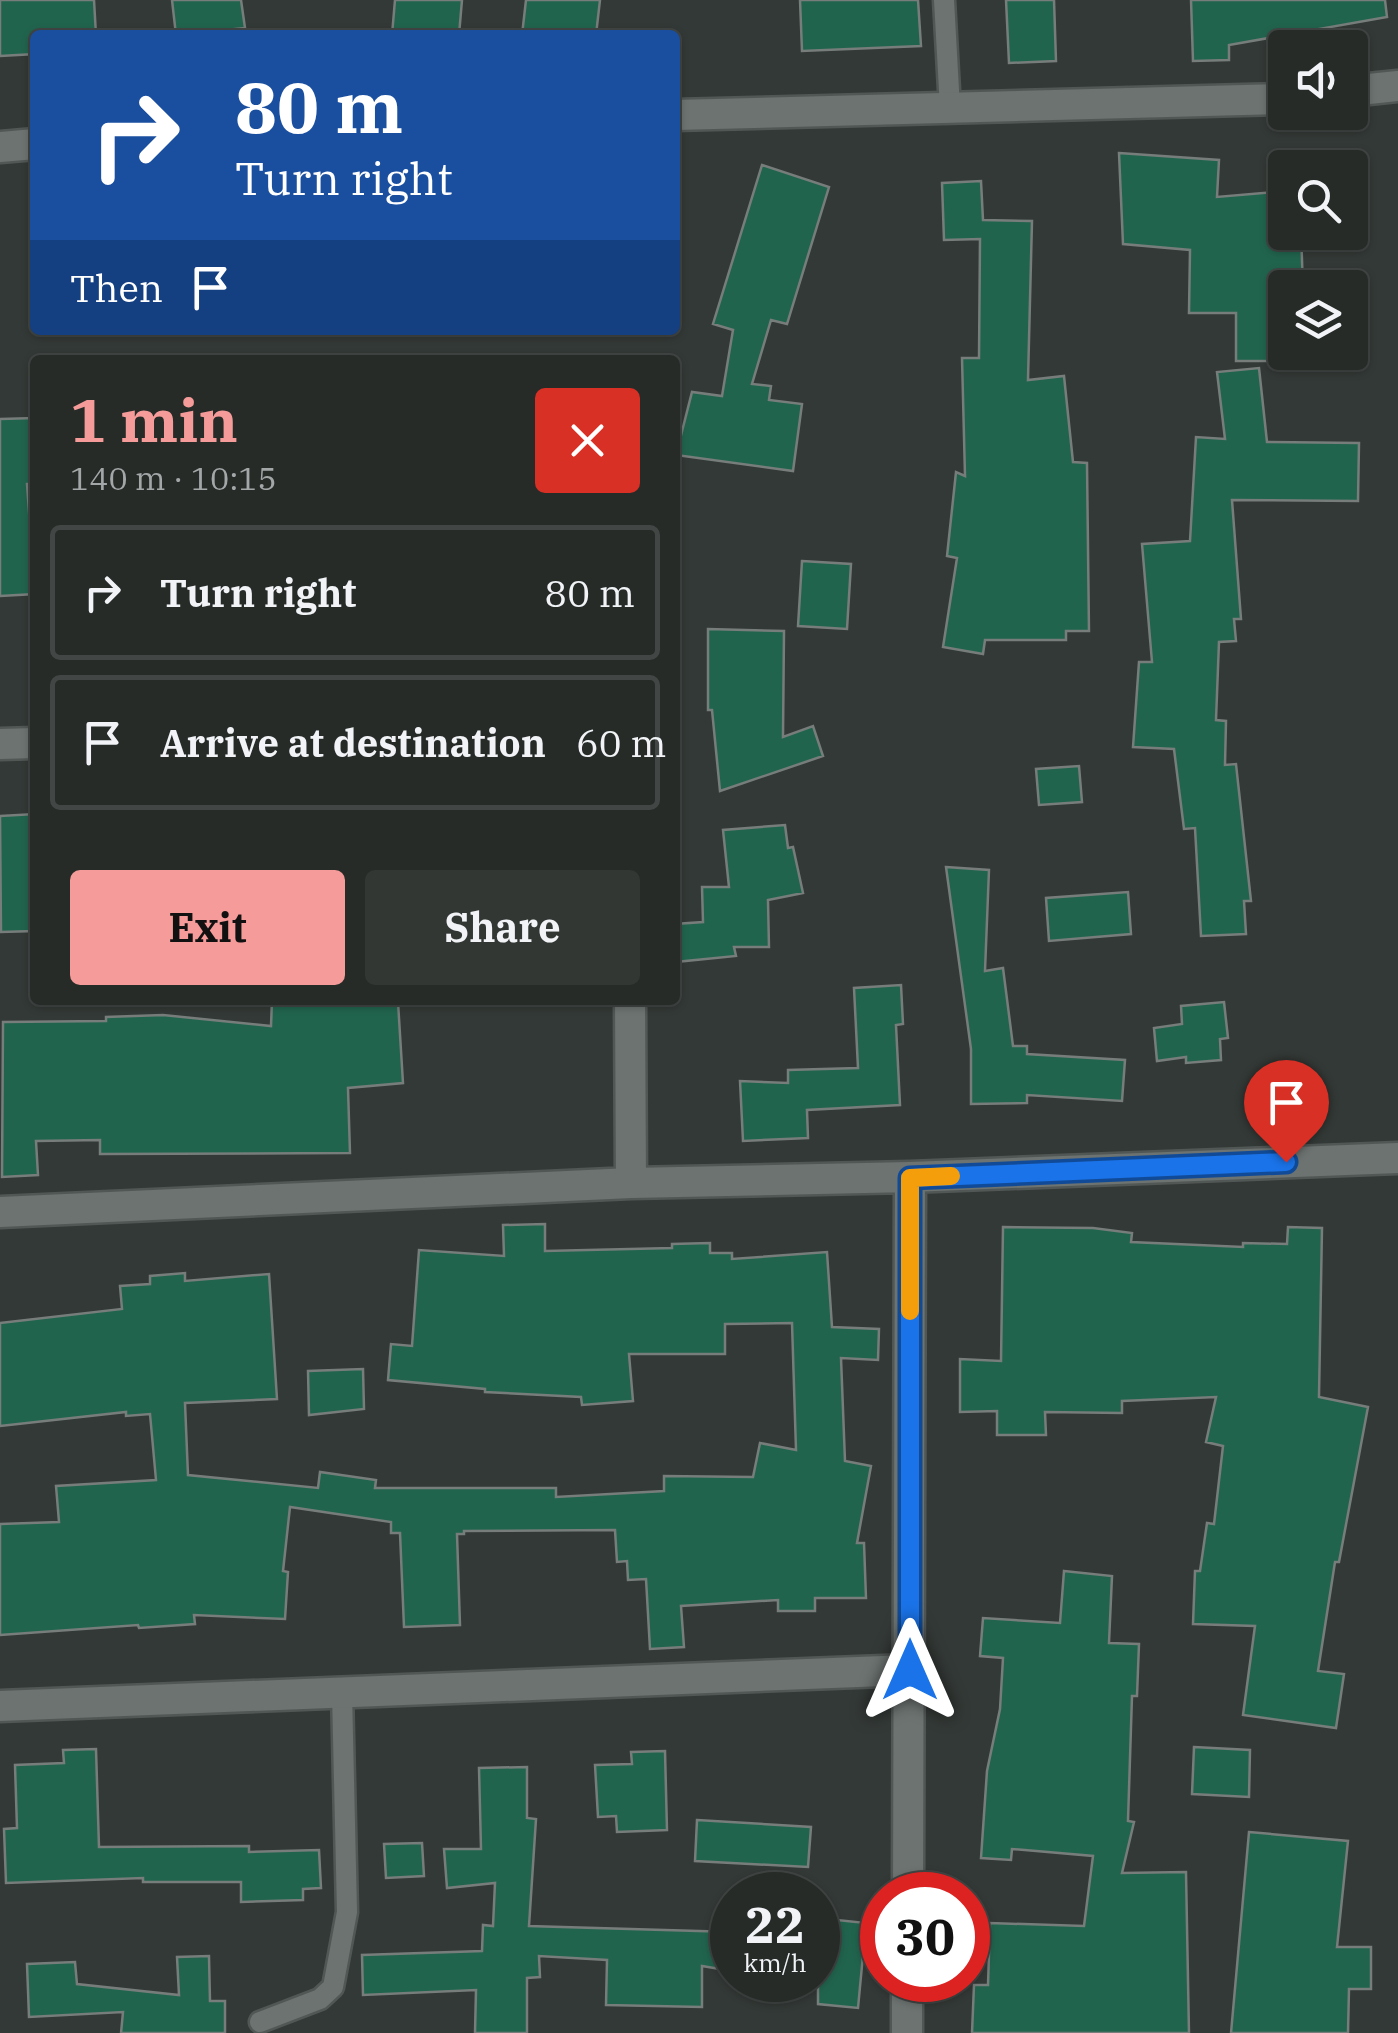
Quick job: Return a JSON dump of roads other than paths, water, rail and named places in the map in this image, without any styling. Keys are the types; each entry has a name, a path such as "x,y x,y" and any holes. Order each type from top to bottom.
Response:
{"street":[{"path":"1368,89 1398,86"},
{"path":"680,114 1268,99"},
{"path":"0,147 30,144"},
{"path":"0,744 30,743"},
{"path":"630,1005 631,1183"},
{"path":"0,1212 631,1183 910,1178 1398,1158"},
{"path":"908,1872 910,1178"},
{"path":"0,1706 910,1670"},
{"path":"907,2033 908,2002"}],"lane":[{"path":"944,0 950,108"},
{"path":"260,2022 320,1999 333,1988 348,1912 342,1692"}]}
